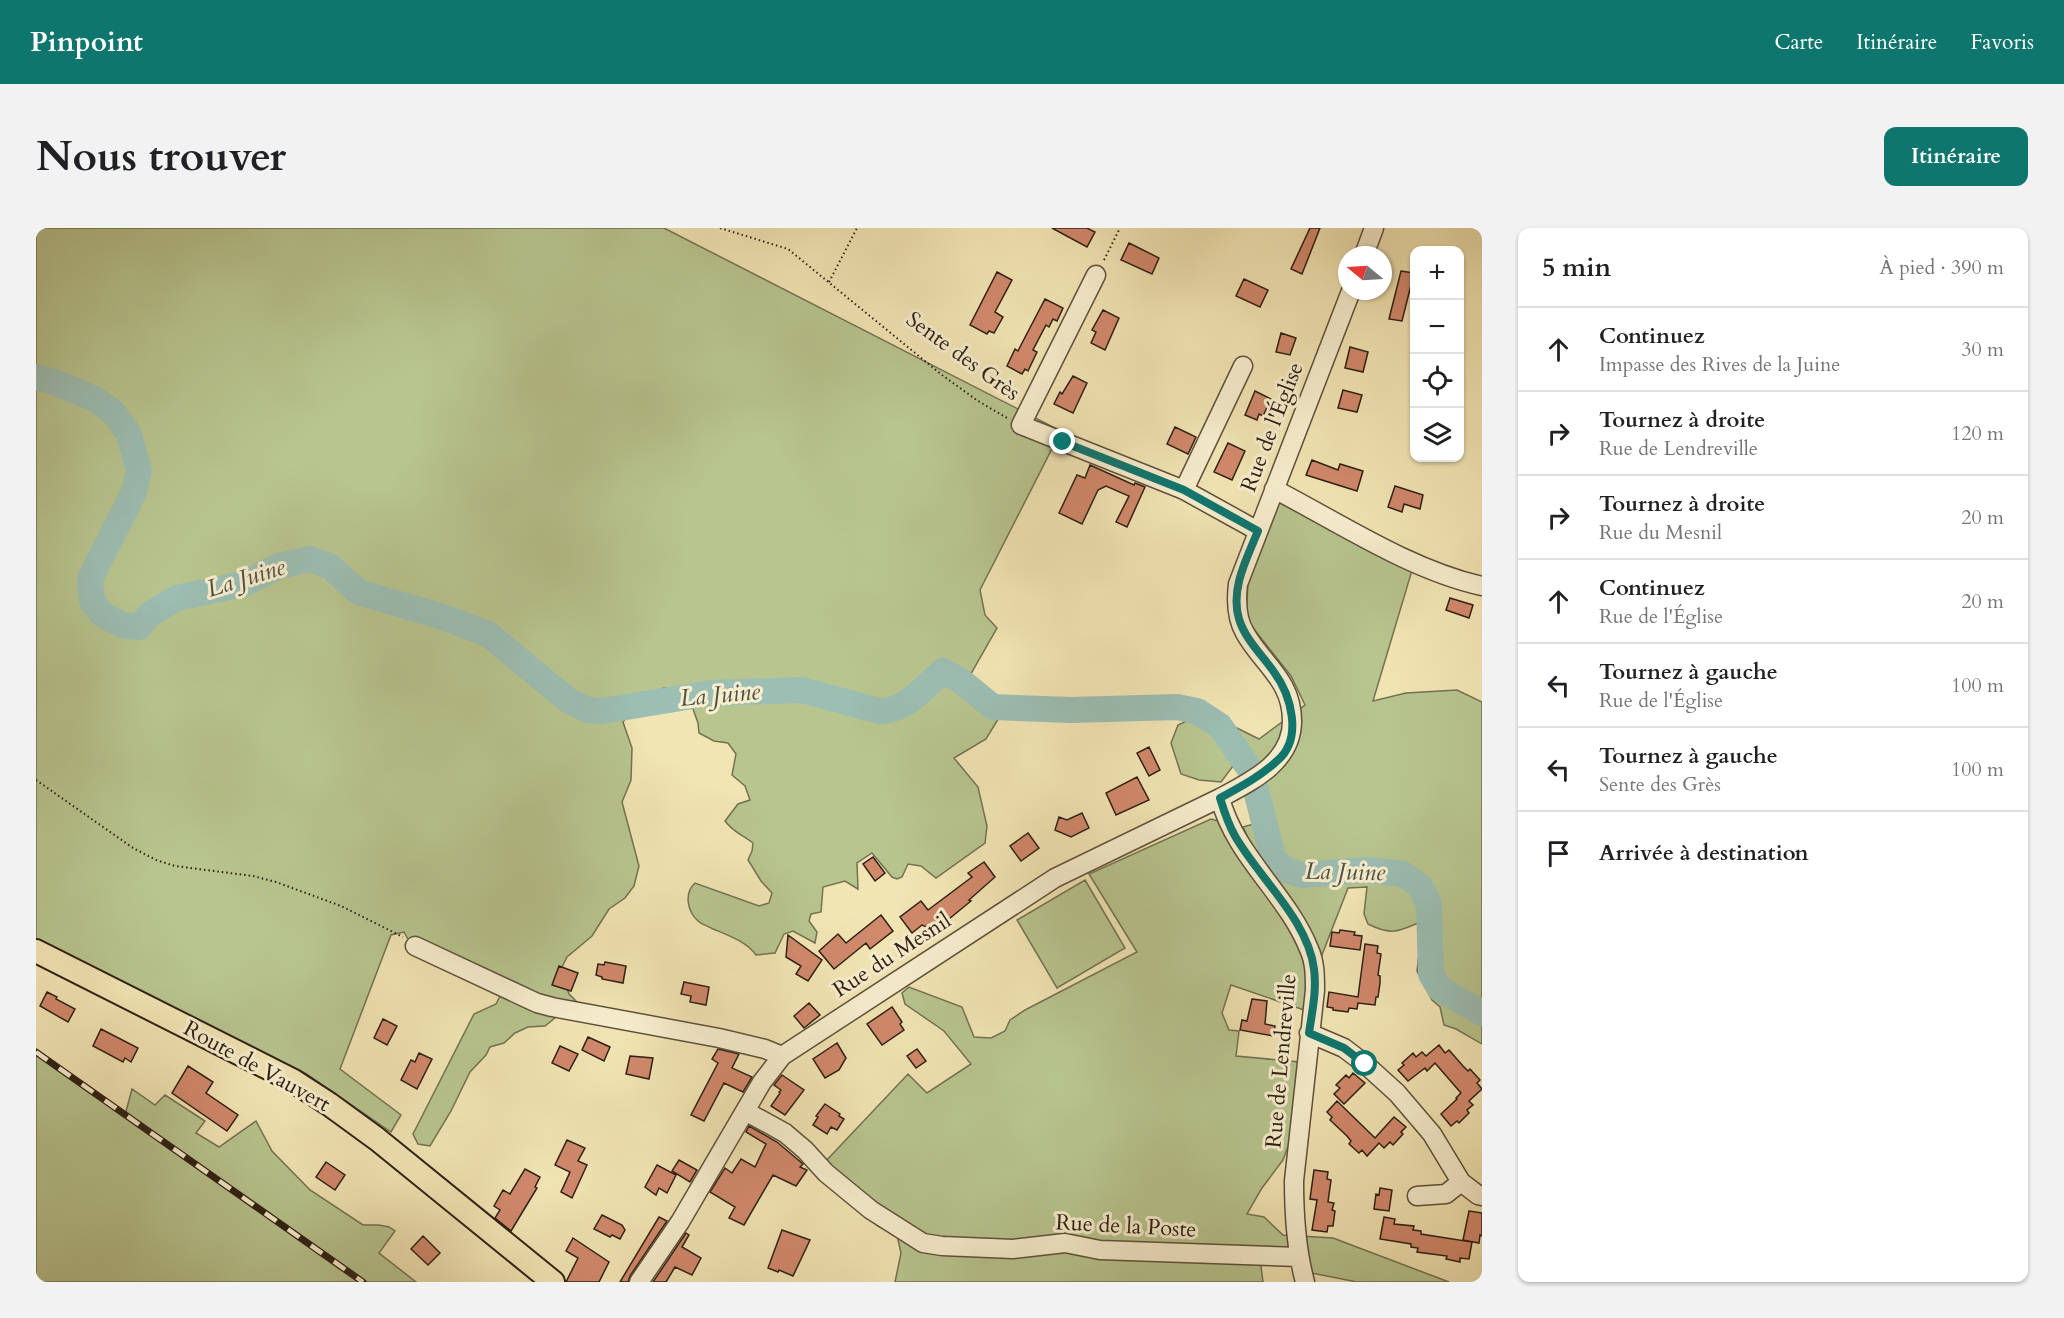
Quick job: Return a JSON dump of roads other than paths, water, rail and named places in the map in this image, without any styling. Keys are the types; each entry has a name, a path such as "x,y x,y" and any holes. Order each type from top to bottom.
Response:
{"main road":[{"name":"Route de Vauvert","path":"36,951 292,1080 393,1151 549,1279"}],"street":[{"path":"1367,246 1374,228"},
{"name":"Sente des Grès","path":"1096,275 1021,425 1184,490 1258,531"},
{"name":"Rue de l'Église","path":"1265,770 1279,759 1288,744 1292,728 1292,707 1286,690 1245,633 1238,618 1236,601 1238,584 1347,300"},
{"path":"1184,490 1243,366"},
{"path":"1274,489 1421,566 1455,580 1482,586"},
{"name":"Rue du Mesnil","path":"639,1282 680,1222 762,1082 782,1056 1055,878 1220,798 1265,770"},
{"name":"Rue de Lendreville","path":"1220,798 1225,816 1235,836 1298,925 1310,950 1314,969 1315,990 1294,1181 1298,1257 1305,1282"},
{"path":"415,946 552,1008 719,1038 765,1049 782,1056"},
{"path":"1309,1033 1344,1048 1397,1093 1432,1134 1461,1182 1482,1196"},
{"name":"Rue de la Poste","path":"745,1111 785,1133 806,1150 826,1173 871,1210 922,1243 1013,1249 1065,1244 1100,1250 1298,1257"},
{"path":"1417,1196 1446,1194 1461,1182"}],"waterway":[{"name":"La Juine","path":"36,377 95,399 113,412 128,432 139,470 134,492 90,579 92,601 102,614 122,625 139,627 150,614 177,598 243,584 279,566 311,559 331,567 358,592 440,616 488,634 569,701 588,710 602,711 711,693 802,690 879,711 906,703 943,671 961,681 993,707 1071,710 1177,707 1197,711 1220,726 1251,771 1274,861 1286,870 1301,875 1366,870 1403,874 1420,886 1429,904 1431,974 1440,989 1482,1013"}],"railway":[{"path":"36,1052 363,1282"}]}
